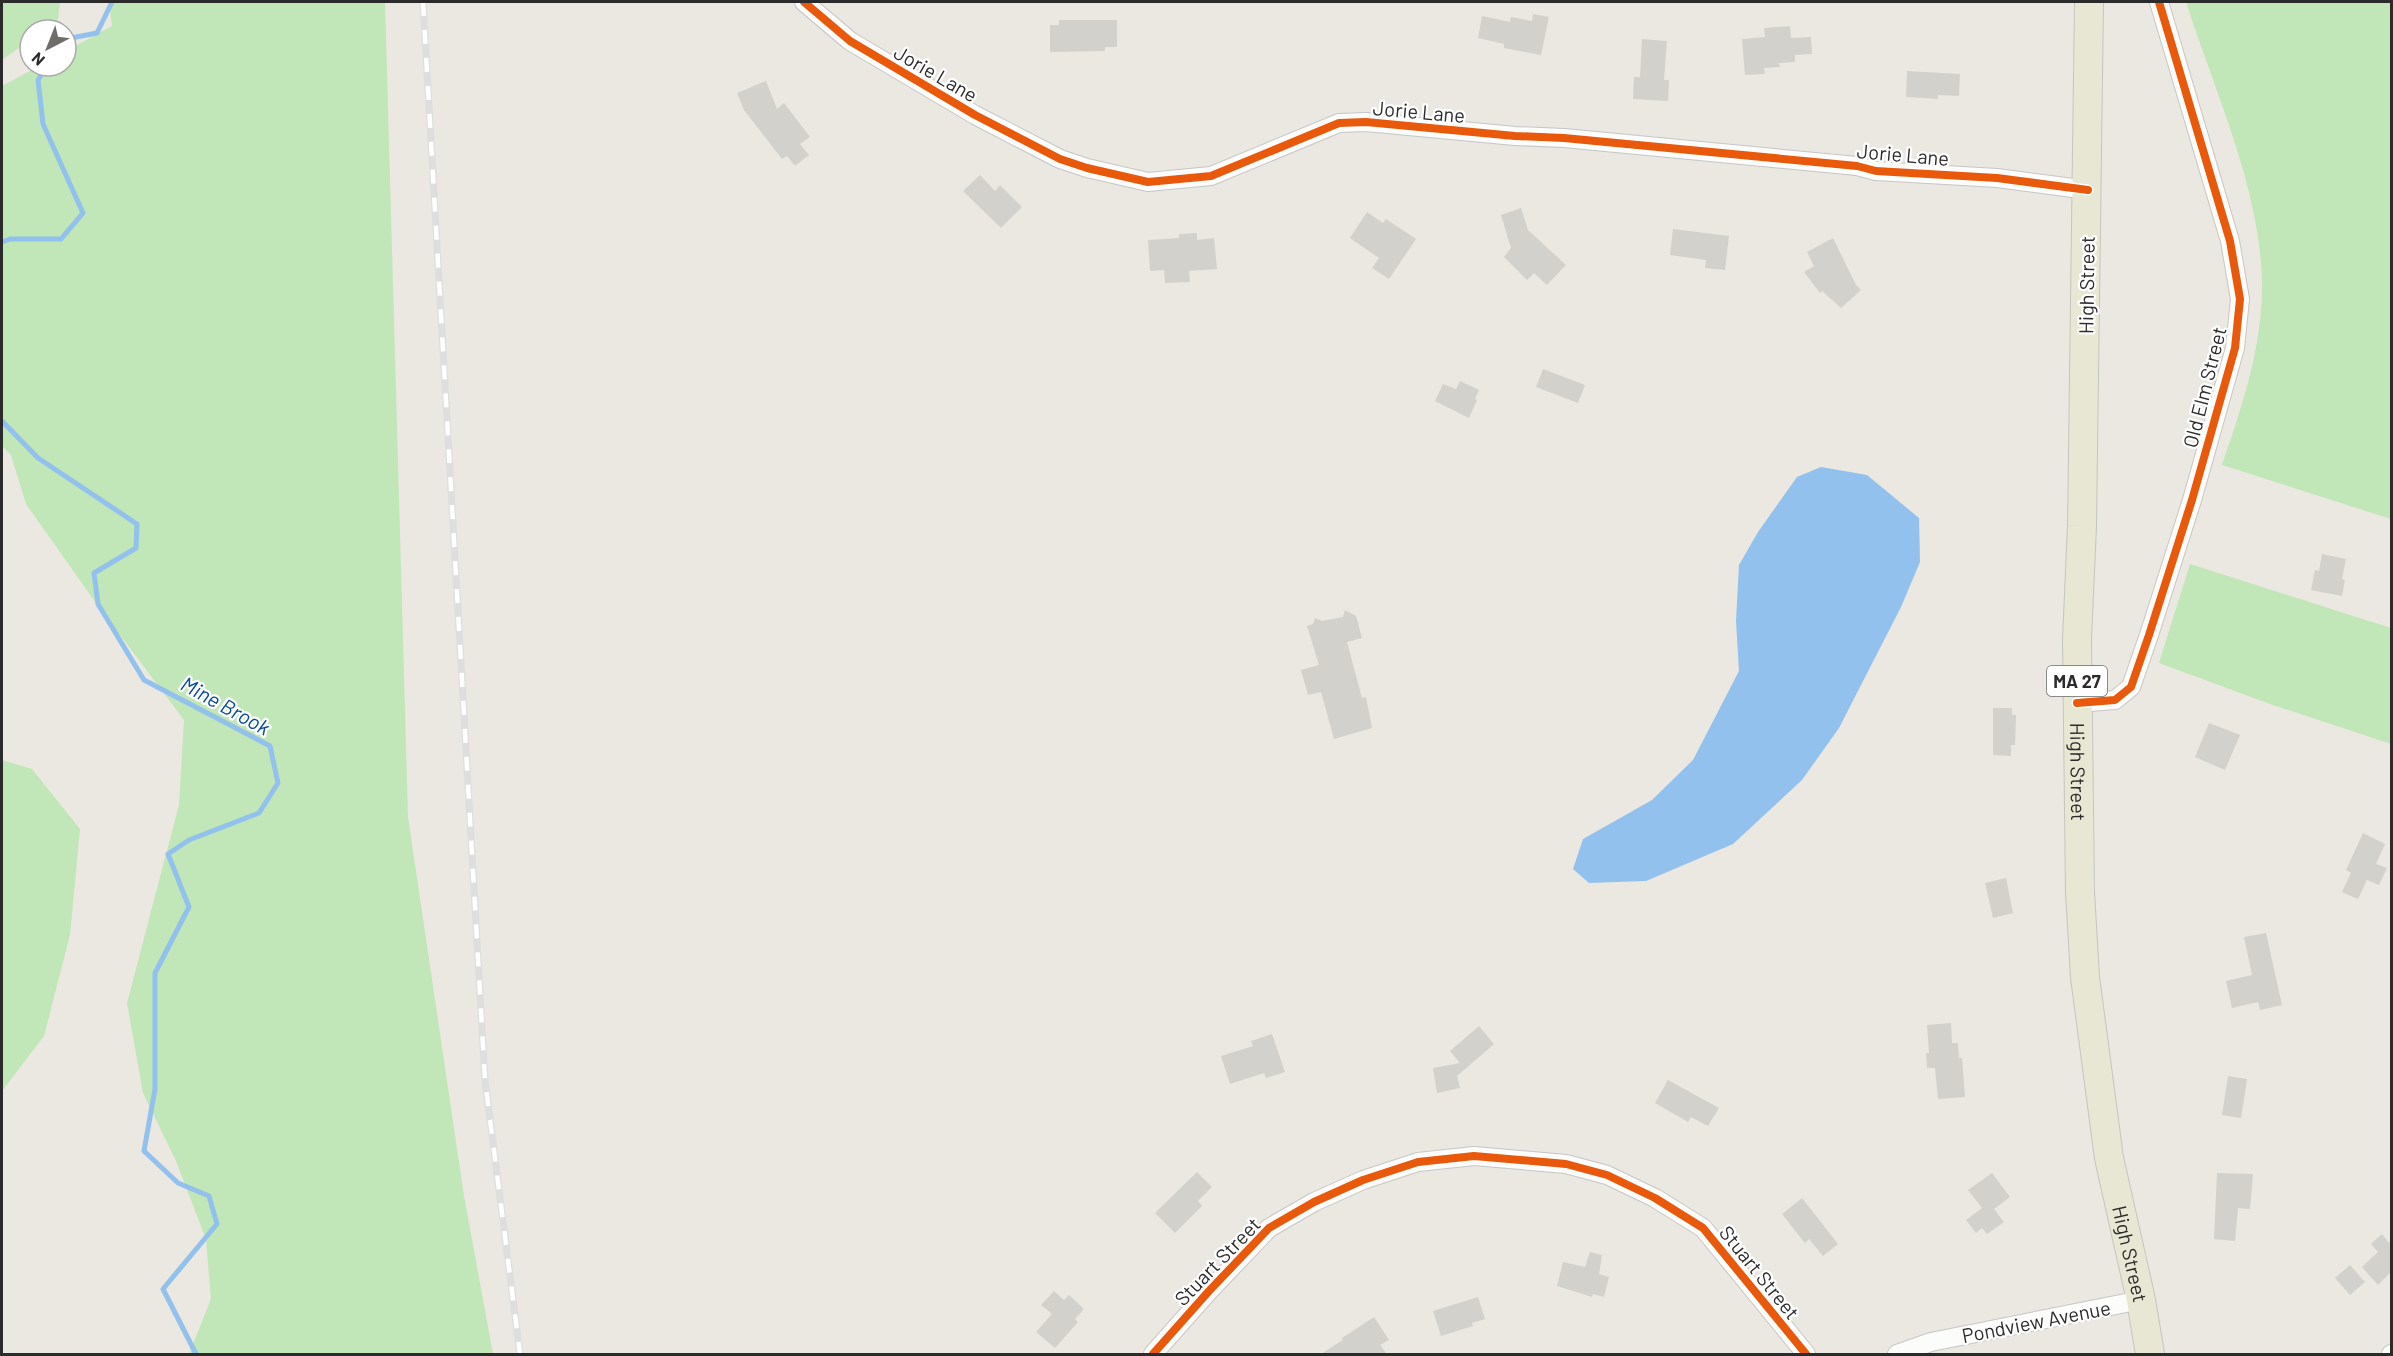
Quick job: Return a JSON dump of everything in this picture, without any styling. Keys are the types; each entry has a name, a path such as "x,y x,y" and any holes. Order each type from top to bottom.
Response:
{"main road":[{"name":"High Street","path":"2089,2 2088,190 2077,703 2080,892 2085,977 2109,1158 2141,1299 2150,1354"}],"street":[{"name":"Jorie Lane","path":"804,2 850,41 975,115 1060,159 1087,168 1148,182 1211,176 1340,123 1366,122 1857,166 1876,171 1997,178 2088,190"},
{"name":"Old Elm Street","path":"2077,703 2115,700 2131,687 2192,501 2235,348 2240,298 2230,241 2159,2"},
{"name":"Stuart Street","path":"1153,1354 1269,1228 1314,1202 1364,1180 1418,1162 1474,1156 1566,1164 1606,1175 1655,1198 1702,1228 1806,1354"},
{"name":"Pondview Avenue","path":"1897,1354 1931,1342 2141,1299"}],"green space":[{"path":"2,2 60,2 58,18 18,18 18,49 2,60"},
{"path":"109,2 385,2 408,817 464,1196 493,1354 189,1354 211,1299 206,1239 176,1161 143,1093 127,1003 179,805 184,720 96,603 26,504 11,455 2,446 2,86 18,77 78,78 78,44 112,26"},
{"path":"2186,2 2391,2 2391,519 2222,465 2241,408 2256,350 2261,310 2262,272 2257,232 2238,153"},
{"path":"2190,564 2391,628 2391,744 2270,704 2159,663"},
{"path":"2,760 32,769 80,829 70,935 44,1036 2,1091"}],"water":[{"path":"1821,467 1867,475 1919,518 1920,562 1901,607 1839,728 1802,780 1733,844 1646,881 1589,883 1573,869 1583,839 1652,800 1693,760 1739,671 1736,621 1739,565 1758,532 1797,477"}],"building":[{"path":"1533,14 1549,17 1541,55 1504,48 1504,44 1478,38 1482,16 1510,22 1511,17 1532,21"},
{"path":"1059,20 1117,20 1117,47 1105,47 1105,51 1050,52 1050,25 1059,25"},
{"path":"1790,26 1791,38 1811,37 1812,54 1795,55 1795,62 1779,63 1780,67 1764,68 1765,74 1745,75 1742,39 1765,37 1764,28"},
{"path":"1642,39 1667,41 1664,80 1669,80 1668,101 1633,99 1634,77 1640,77"},
{"path":"1907,71 1960,74 1959,96 1938,95 1938,99 1906,97"},
{"path":"766,81 777,109 784,103 810,137 800,144 809,155 795,166 787,156 782,159 744,110 737,93"},
{"path":"980,175 995,191 1000,185 1022,207 1001,228 963,191"},
{"path":"1521,208 1528,230 1566,265 1547,285 1534,273 1527,280 1504,257 1511,248 1501,215"},
{"path":"1367,212 1383,223 1386,219 1416,239 1389,279 1372,268 1379,258 1350,238"},
{"path":"1673,229 1729,236 1725,270 1705,268 1706,260 1670,255"},
{"path":"1197,233 1197,240 1214,238 1217,269 1189,271 1190,282 1165,283 1164,270 1150,271 1148,240 1179,238 1179,234"},
{"path":"1833,238 1856,285 1861,290 1841,308 1822,291 1820,293 1804,272 1814,266 1807,252"},
{"path":"1543,369 1585,385 1578,403 1536,387"},
{"path":"1460,381 1479,390 1469,418 1435,401 1443,384 1456,389"},
{"path":"2322,554 2346,559 2342,579 2345,580 2342,596 2311,590 2315,570 2319,571"},
{"path":"1345,610 1356,616 1362,638 1347,642 1362,698 1366,697 1372,728 1334,739 1321,692 1308,695 1301,670 1319,665 1307,626 1313,624 1315,618 1322,621 1343,617"},
{"path":"1993,708 2012,708 2012,715 2016,715 2015,745 2011,745 2011,756 1993,755"},
{"path":"2209,723 2240,735 2225,770 2195,757"},
{"path":"2363,833 2385,844 2376,864 2387,868 2379,885 2367,880 2358,899 2342,892 2351,873 2346,870"},
{"path":"2006,878 2013,913 1993,918 1985,883"},
{"path":"2266,933 2282,1005 2260,1010 2258,1002 2232,1008 2226,981 2252,975 2244,937"},
{"path":"1951,1023 1952,1043 1958,1043 1959,1058 1962,1058 1965,1097 1938,1099 1935,1068 1927,1068 1926,1053 1929,1053 1927,1025"},
{"path":"1479,1026 1494,1044 1457,1076 1460,1088 1437,1093 1433,1068 1460,1063 1450,1051"},
{"path":"1272,1034 1285,1072 1266,1078 1264,1073 1230,1084 1221,1056 1253,1046 1251,1041"},
{"path":"2228,1076 2247,1079 2241,1118 2222,1115"},
{"path":"1668,1080 1719,1108 1708,1126 1691,1117 1688,1122 1655,1103"},
{"path":"1197,1172 1212,1187 1198,1201 1202,1206 1175,1233 1155,1213"},
{"path":"1992,1173 2010,1197 1994,1209 2004,1222 1987,1234 1982,1228 1976,1233 1966,1220 1982,1208 1968,1190"},
{"path":"2217,1173 2253,1174 2250,1209 2238,1208 2235,1241 2214,1239"},
{"path":"1802,1198 1838,1244 1823,1256 1809,1239 1805,1243 1782,1214"},
{"path":"2382,1234 2389,1243 2391,1240 2391,1272 2378,1285 2362,1267 2378,1252 2371,1244"},
{"path":"1590,1252 1602,1255 1599,1274 1609,1277 1604,1297 1593,1294 1592,1297 1557,1286 1563,1262 1585,1267"},
{"path":"2350,1265 2365,1282 2350,1295 2335,1278"},
{"path":"1054,1291 1064,1300 1069,1295 1084,1309 1075,1319 1078,1322 1055,1348 1036,1332 1052,1314 1041,1305"},
{"path":"1478,1297 1485,1319 1472,1323 1473,1326 1441,1336 1433,1311"},
{"path":"1374,1317 1389,1340 1380,1345 1387,1354 1321,1354 1343,1340 1342,1338"}],"waterway":[{"name":"Mine Brook","path":"78,37 97,33 112,2"},
{"name":"Mine Brook","path":"2,242 10,239 61,239 83,213 43,124 39,78"},
{"name":"Mine Brook","path":"2,421 38,458 137,524 136,548 94,573 98,604 144,680 270,746 278,783 259,813 189,840 168,854 189,907 155,973 155,1089 144,1151 178,1183 209,1196 217,1224 163,1289 196,1354"}],"railway":[{"path":"423,2 485,1080 520,1354"}],"cycle path":[{"path":"804,2 850,41 975,115 1060,159 1087,168 1148,182 1211,176 1339,123 1366,122 1857,166 1876,171 1997,178 2088,190"},
{"path":"2077,703 2115,700 2131,687 2192,500 2235,348 2240,299 2230,241 2159,2"},
{"path":"1153,1354 1269,1228 1314,1202 1363,1180 1418,1162 1474,1156 1566,1164 1607,1175 1655,1198 1703,1228 1806,1354"}]}
